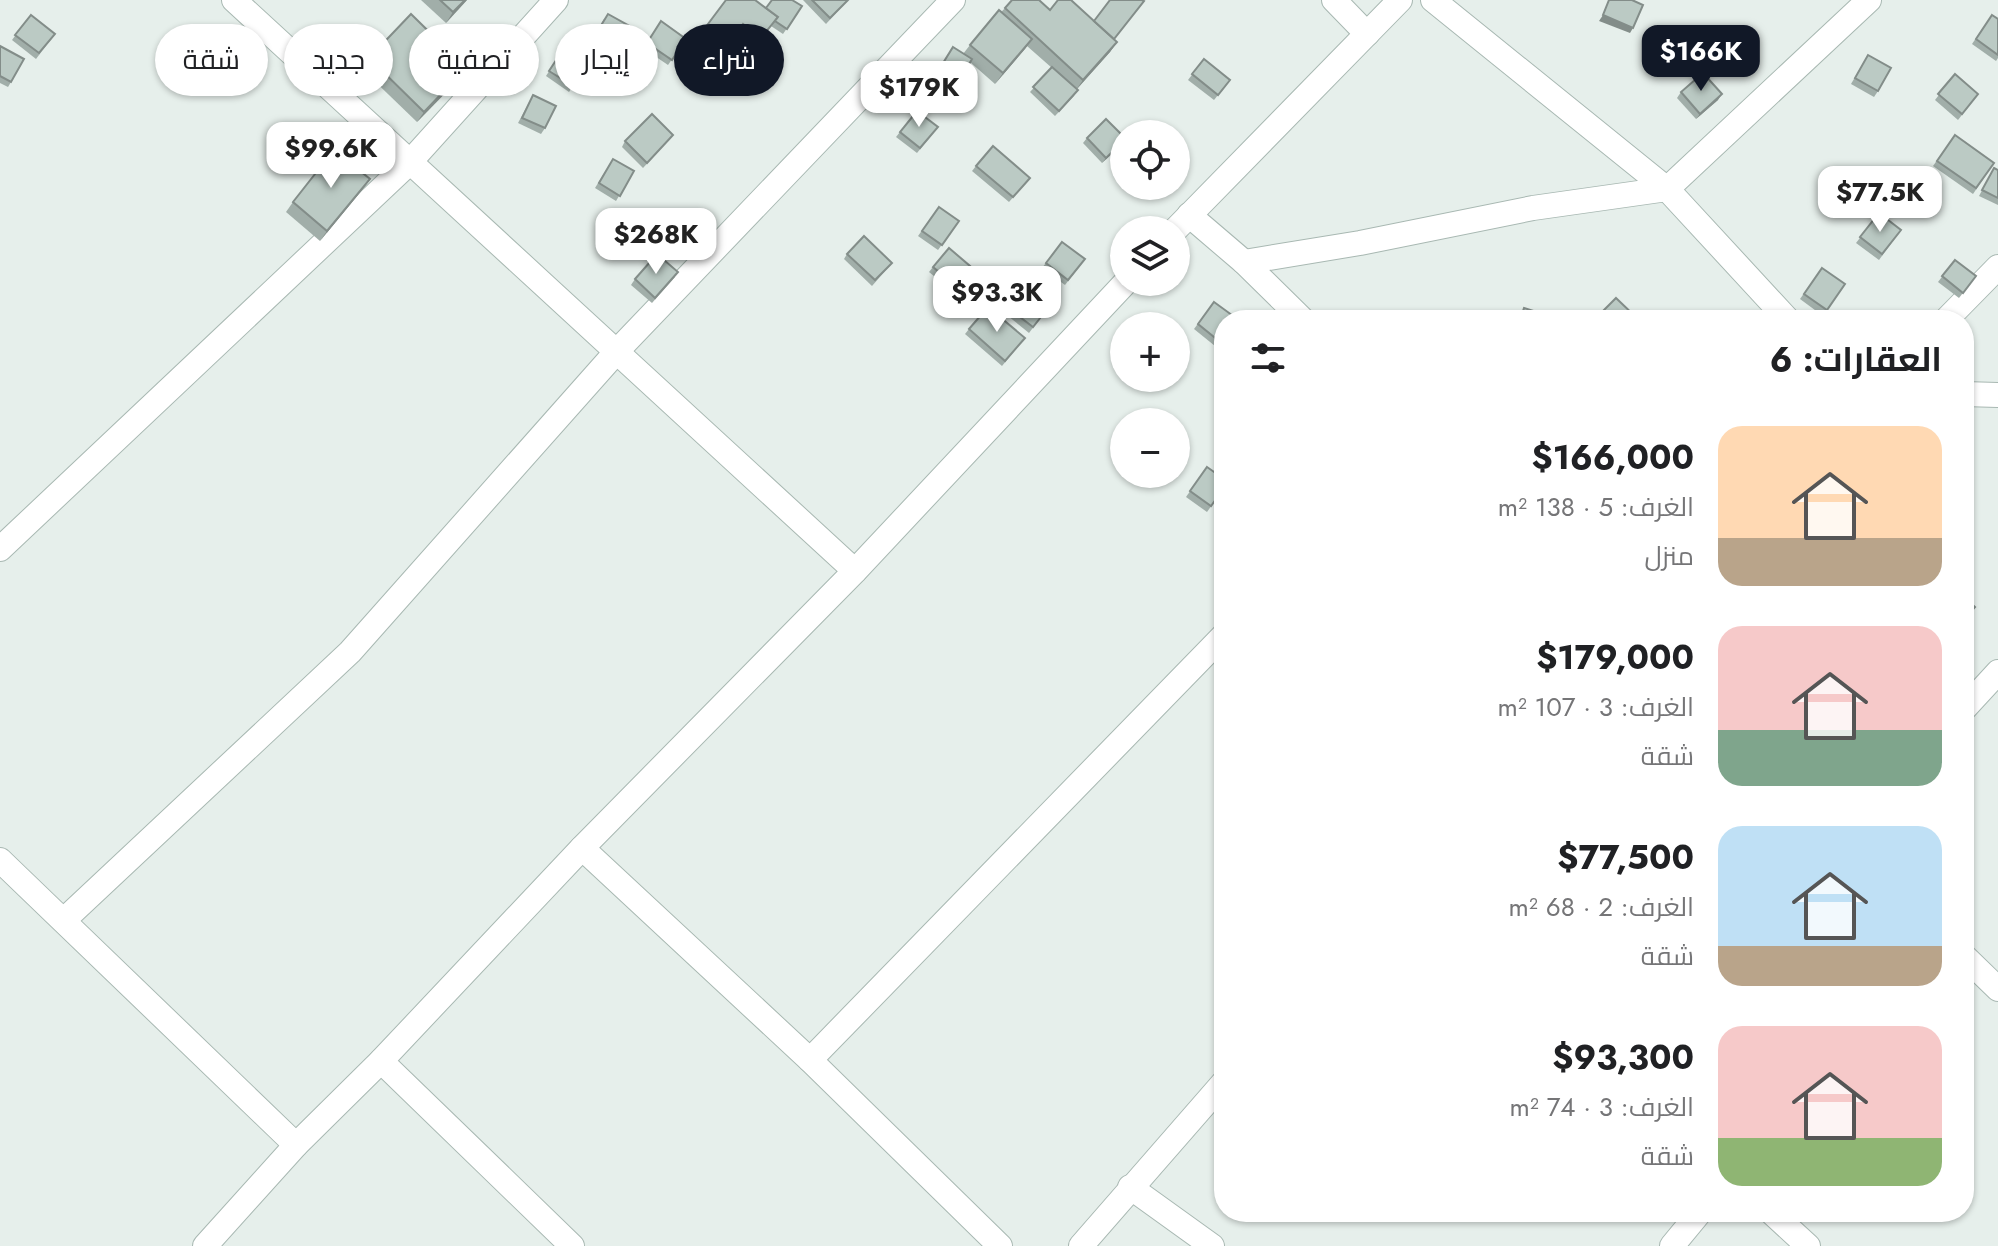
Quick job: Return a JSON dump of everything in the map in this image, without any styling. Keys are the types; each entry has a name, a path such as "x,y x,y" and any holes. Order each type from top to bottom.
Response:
{"street":[{"path":"234,0 855,571"},
{"path":"0,549 409,163 556,0"},
{"path":"64,920 350,652 618,350 953,0"},
{"path":"1334,0 1367,34"},
{"path":"1188,216 1400,0"},
{"path":"1433,0 1667,189 1779,310"},
{"path":"1244,262 1360,243 1533,208 1667,189 1869,0"},
{"path":"1190,227 1244,262 1293,310"},
{"path":"1956,310 1998,267"},
{"path":"205,1246 296,1145 855,571 1113,296"},
{"path":"1974,394 1998,395"},
{"path":"810,1060 1214,645"},
{"path":"1974,698 1998,672"},
{"path":"582,848 810,1060 1000,1246"},
{"path":"0,860 296,1145"},
{"path":"1974,966 1998,989"},
{"path":"381,1061 572,1246"},
{"path":"1081,1246 1214,1093"},
{"path":"1130,1187 1212,1246"},
{"path":"1672,1246 1692,1222"},
{"path":"1782,1222 1808,1246"}],"building":[{"path":"440,0 465,0 453,12"},
{"path":"726,0 755,0 778,17 772,24 708,24"},
{"path":"772,0 792,0 802,6 787,29 784,24 775,21 778,17 766,8"},
{"path":"812,0 848,0 830,18"},
{"path":"1012,0 1039,0 1050,10 1058,0 1071,0 1117,42 1083,80 1005,8"},
{"path":"1110,0 1144,1 1114,39 1094,21"},
{"path":"1609,0 1632,0 1643,5 1633,28 1603,15"},
{"path":"999,10 1032,39 1003,73 970,45"},
{"path":"411,14 421,24 409,24 409,96 439,96 424,112 393,82 393,33"},
{"path":"608,14 626,24 602,24"},
{"path":"31,15 55,34 39,53 15,35"},
{"path":"1992,15 1998,19 1998,55 1976,39"},
{"path":"661,21 674,30 672,60 658,50 658,26"},
{"path":"0,46 24,59 11,82 0,76"},
{"path":"953,47 972,59 959,81 940,68"},
{"path":"1868,55 1891,68 1878,91 1855,78"},
{"path":"1204,59 1230,80 1218,95 1192,74"},
{"path":"1052,67 1078,90 1059,111 1033,87"},
{"path":"1703,73 1722,94 1700,114 1681,92"},
{"path":"1955,74 1978,94 1962,114 1938,94"},
{"path":"533,96 556,106 545,128 522,118"},
{"path":"917,111 938,127 920,148 900,132"},
{"path":"652,114 673,135 647,163 625,141"},
{"path":"1106,119 1110,123 1110,154 1106,158 1087,138"},
{"path":"1955,135 1994,163 1976,188 1937,161"},
{"path":"993,146 1030,178 1013,197 976,166"},
{"path":"334,150 370,179 327,231 293,202"},
{"path":"613,159 634,171 620,196 599,183"},
{"path":"1994,168 1998,170 1998,198 1982,190"},
{"path":"939,207 959,221 942,245 922,231"},
{"path":"1879,213 1901,230 1882,254 1860,237"},
{"path":"864,236 892,263 875,280 847,254"},
{"path":"1062,242 1085,259 1068,280 1046,263"},
{"path":"949,248 970,266 955,285 933,267"},
{"path":"657,254 678,272 655,298 635,279"},
{"path":"1955,260 1976,276 1963,293 1942,276"},
{"path":"1822,268 1845,284 1827,310 1804,294"},
{"path":"1023,287 1048,308 1033,327 1007,307"},
{"path":"1616,298 1629,310 1604,310"},
{"path":"1214,302 1225,310 1214,310 1214,337 1198,324"},
{"path":"988,307 1025,338 1005,361 969,329"},
{"path":"1207,467 1214,472 1214,502 1211,506 1190,491"}]}
